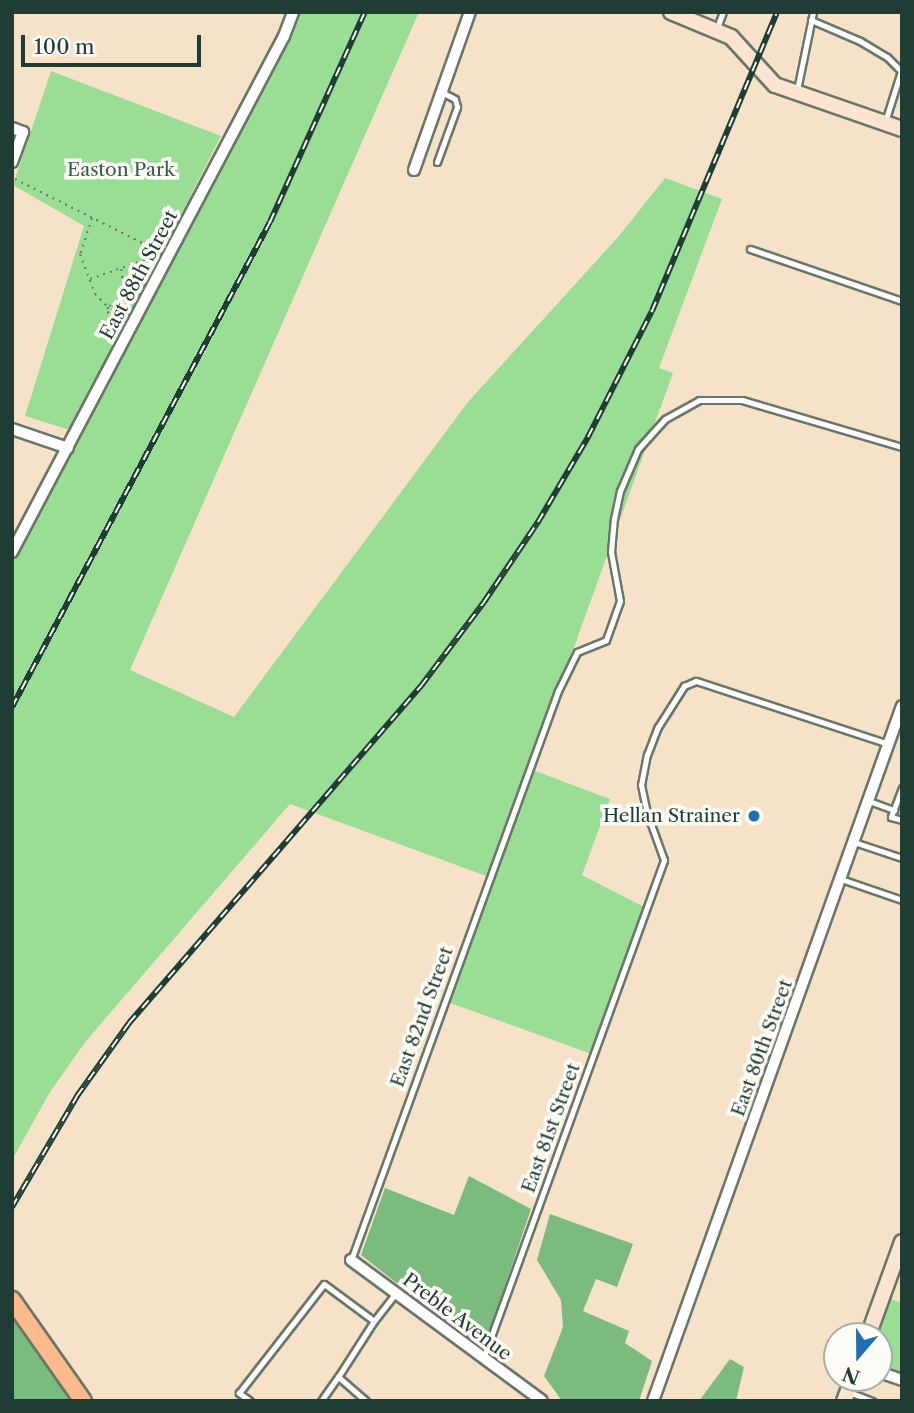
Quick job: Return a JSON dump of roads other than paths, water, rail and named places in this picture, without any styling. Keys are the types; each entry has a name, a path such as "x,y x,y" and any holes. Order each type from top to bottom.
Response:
{"main road":[{"path":"12,1300 83,1401"}],"street":[{"path":"414,170 470,12"},
{"path":"671,12 716,30 740,44 769,81 796,93 902,129"},
{"name":"East 88th Street","path":"12,552 290,13"},
{"path":"12,128 23,132 12,162"},
{"path":"12,429 68,448"},
{"name":"East 80th Street","path":"653,1401 902,706"},
{"path":"873,1322 901,1246"},
{"name":"Preble Avenue","path":"351,1259 542,1401"}],"lane":[{"path":"716,30 723,12"},
{"path":"796,93 813,12"},
{"path":"811,20 860,41 887,57 901,71 884,123"},
{"path":"437,162 457,107 455,99 442,92"},
{"path":"750,249 902,302"},
{"name":"East 82nd Street","path":"351,1259 522,786 577,652 606,640 620,601 611,552 620,491 638,449 665,419 699,400 742,400 902,447"},
{"name":"East 81st Street","path":"483,1359 664,860 647,813 641,785 647,755 658,727 684,686 695,681 888,744"},
{"path":"902,788 891,817 902,820"},
{"path":"869,801 894,810"},
{"path":"854,842 902,858"},
{"path":"841,879 902,900"},
{"path":"250,1401 239,1393 324,1284 374,1321"},
{"path":"321,1401 396,1293"},
{"path":"338,1377 366,1401"},
{"path":"852,1392 872,1401"}],"railway":[{"path":"12,707 270,222 365,12"},
{"path":"12,1207 77,1096 129,1023 421,686 484,602 538,522 588,437 652,311 777,12"}],"place":[{"name":"Hellan Strainer","path":"754,816"}],"park label":[{"name":"Easton Park","path":"121,170"}]}
